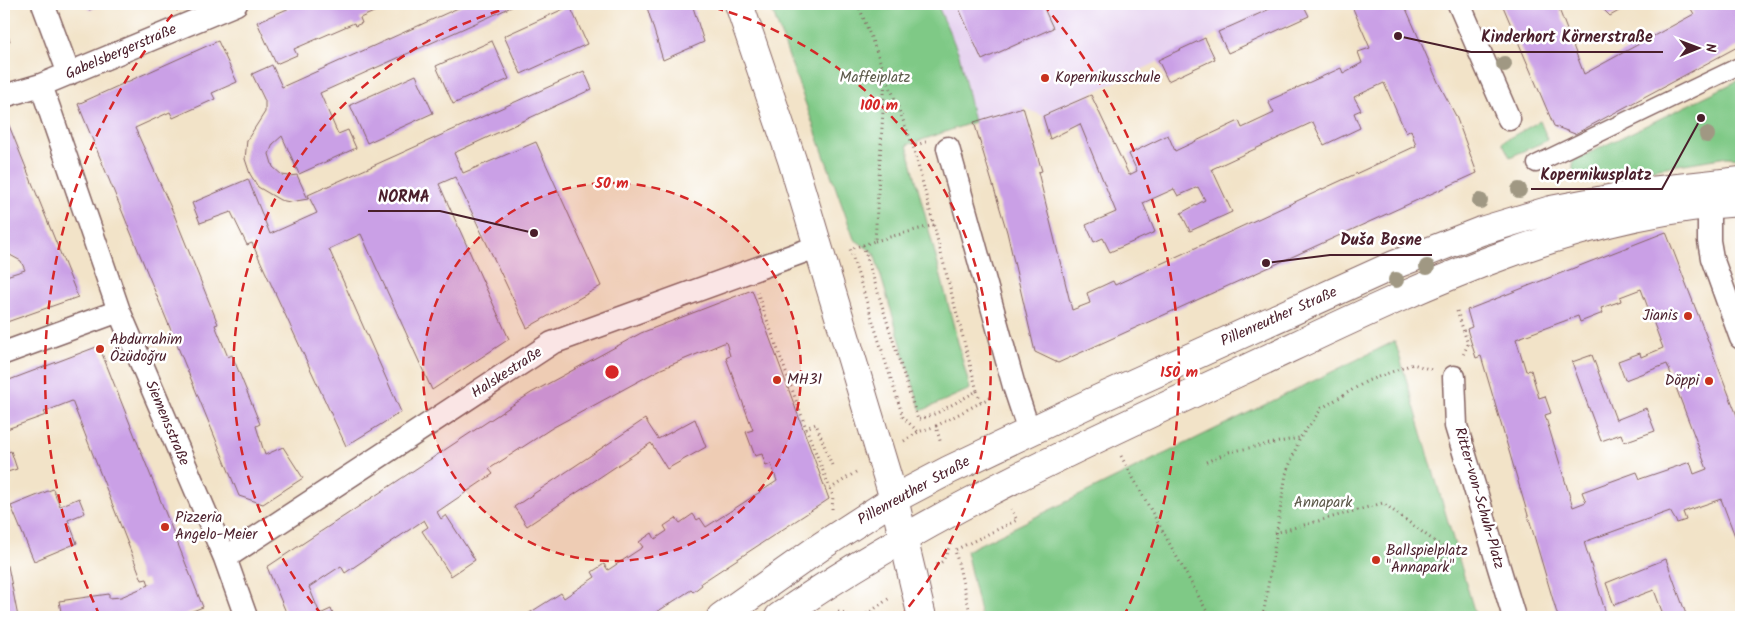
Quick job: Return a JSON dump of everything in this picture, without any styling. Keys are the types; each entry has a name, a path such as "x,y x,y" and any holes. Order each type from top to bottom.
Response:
{"main road":[{"path":"740,4 818,246 894,499 922,617"},
{"name":"Pillenreuther Straße","path":"721,617 823,545 894,499 949,470 1029,431 1394,265 1481,231 1551,210 1606,198 1741,181"},
{"path":"779,617 867,558 1009,480 1108,432 1477,264 1587,228 1709,205 1741,202"}],"street":[{"path":"42,4 69,74"},
{"name":"Gabelsbergerstraße","path":"4,96 69,74 236,4"},
{"path":"1459,4 1509,119"},
{"path":"1536,164 1741,65"},
{"name":"Siemensstraße","path":"41,85 119,311 225,558 246,617"},
{"path":"948,148 1014,386 1029,431"},
{"path":"1709,205 1708,241 1712,258 1741,338"},
{"name":"Halskestraße","path":"225,558 552,343 818,246"},
{"path":"4,353 119,311"},
{"name":"Ritter-von-Schuh-Platz","path":"1454,376 1456,426 1514,617"}],"path":[{"path":"858,4 885,78 913,146 981,402"},
{"path":"875,241 885,78"},
{"path":"913,146 945,136 948,148"},
{"path":"934,225 850,249 904,417 918,432 936,426 1014,386"},
{"path":"863,245 918,420 938,413 978,392"},
{"path":"750,272 806,428"},
{"path":"1263,617 1286,474 1300,438 1322,408 1368,381 1413,364 1454,376 1468,344 1457,311"},
{"path":"936,426 949,470"},
{"path":"1108,432 1210,617"},
{"path":"821,438 833,468"},
{"path":"1206,462 1229,452 1300,438"},
{"path":"1275,533 1384,503 1445,549 1441,572"},
{"path":"971,617 955,550 1003,527"},
{"path":"838,612 854,617"}],"shaded area":[{"name":"Kopernikusschule","path":"937,4 1281,4 1043,116 1023,107 974,122 959,54"}],"green space":[{"name":"Maffeiplatz","path":"770,4 937,4 959,54 974,122 907,145 970,389 921,411 874,253 854,239"},
{"path":"1741,79 1741,158 1727,157 1573,182 1573,161"},
{"path":"1540,121 1548,140 1510,157 1502,142"},
{"name":"Annapark","path":"1395,341 1476,617 981,617 966,551"}],"building":[{"path":"86,4 102,4 89,10"},
{"path":"299,4 392,4 360,18 362,23 355,26 354,23 294,49 297,55 276,64 257,22"},
{"path":"467,4 518,4 320,93 338,134 348,130 356,148 299,174 282,136 273,144 269,154 273,167 282,175 297,175 308,199 290,202 280,200 258,187 250,174 245,159 247,140 265,112 265,101 252,74 272,65 282,87"},
{"path":"646,4 692,4 704,42 663,60"},
{"path":"957,4 1042,4 1053,28 982,60"},
{"path":"1281,4 1303,4 1309,16 1228,53 1218,32"},
{"path":"1351,4 1404,4 1438,82 1456,116 1477,173 1058,363 1035,352 1007,232 974,122 1023,107 1042,171 1038,172 1072,310 1090,303 1087,293 1113,281 1115,285 1416,146 1411,130 1406,133 1384,83 1354,97 1361,110 1354,113 1360,128 1324,145 1313,122 1212,169 1232,212 1190,231 1181,213 1205,200 1198,187 1178,196 1174,189 1143,203 1155,232 1110,252 1103,238 1094,242 1086,225 1116,212 1080,124 1050,139 1043,116 1091,95 1129,175 1137,171 1129,154 1168,135 1175,151 1239,121 1242,128 1274,113 1268,101 1341,68 1343,73 1362,63 1358,52 1370,48"},
{"path":"1502,4 1557,4 1584,74 1694,14 1688,4 1739,4 1741,9 1741,45 1575,134 1554,126"},
{"path":"1598,4 1631,4 1610,16"},
{"path":"570,6 587,44 521,74 504,36"},
{"path":"4,26 10,41 4,42"},
{"path":"1205,38 1215,59 1168,81 1158,60"},
{"path":"218,41 237,82 212,93 215,99 173,118 170,112 135,128 173,212 218,324 215,325 228,357 232,355 260,424 256,426 265,455 283,447 303,478 263,504 239,496 78,104"},
{"path":"492,41 509,79 453,104 436,66"},
{"path":"584,71 592,89 454,153 463,173 536,142 601,286 527,328 455,177 439,184 509,339 432,390 361,234 329,249 401,412 346,446 252,243 247,245 231,212 200,223 192,203 248,179 270,234 317,213 308,195"},
{"path":"416,75 433,113 367,143 350,105"},
{"path":"4,118 6,118 78,297 4,323 4,269 6,276 25,270 21,261 10,255 4,238"},
{"path":"1666,232 1741,426 1741,552 1721,499 1683,512 1686,520 1677,523 1670,511 1584,542 1607,617 1558,617 1481,356 1476,358 1467,329 1472,327 1467,310","holes":["1641,289 1663,348 1641,357 1640,353 1618,361 1625,380 1667,364 1707,469 1694,474 1690,462 1640,479 1637,472 1582,492 1586,502 1573,507 1545,415 1551,413 1545,396 1539,398 1531,370 1526,371 1516,339 1578,316 1580,322 1603,313 1601,308 1621,301 1620,297"]},
{"path":"752,290 829,499 701,583 702,585 693,592 691,590 649,617 523,617 561,593 564,598 595,577 592,572 604,564 608,570 643,547 639,542 652,533 655,539 667,531 664,526 676,518 680,523 693,514 697,520 700,518 706,527 777,481 771,464 766,466 762,454 755,456 746,432 753,430 726,358 730,356 726,342 661,369 552,428 489,469 493,474 437,512 441,519 446,515 475,560 451,576 422,531 428,527 424,520 345,573 341,566 309,587 320,614 331,609 334,617 288,617 267,567 531,393 641,333"},
{"path":"99,346 203,607 177,617 62,617 59,601 109,594 109,598 121,597 149,585 147,579 142,580 72,401 44,412 46,415 4,430 4,382"},
{"path":"1592,355 1616,420 1646,408 1655,431 1624,442 1621,434 1601,441 1572,362"},
{"path":"645,419 658,439 695,419 706,447 667,469 651,443 527,526 514,507"},
{"path":"4,446 6,453 11,451 17,469 4,473"},
{"path":"53,489 60,506 79,498 85,513 68,520 77,543 34,561 11,506"},
{"path":"1666,559 1687,617 1664,617 1654,590 1614,605 1606,583"},
{"path":"8,566 18,617 4,617 4,567"}],"place":[{"name":"Kinderhort Körnerstraße","path":"1398,36"},
{"name":"Kopernikusschule","path":"1045,78"},
{"name":"Kopernikusplatz","path":"1701,118"},
{"name":"NORMA","path":"534,233"},
{"name":"Duša Bosne","path":"1266,263"},
{"name":"Jianis","path":"1688,316"},
{"name":"Abdurrahim Özüdoğru","path":"100,349"},
{"name":"MH31","path":"777,380"},
{"name":"Döppi","path":"1709,381"},
{"name":"Pizzeria Angelo-Meier","path":"165,527"},
{"name":"Ballspielplatz \"Annapark\"","path":"1376,560"}]}
